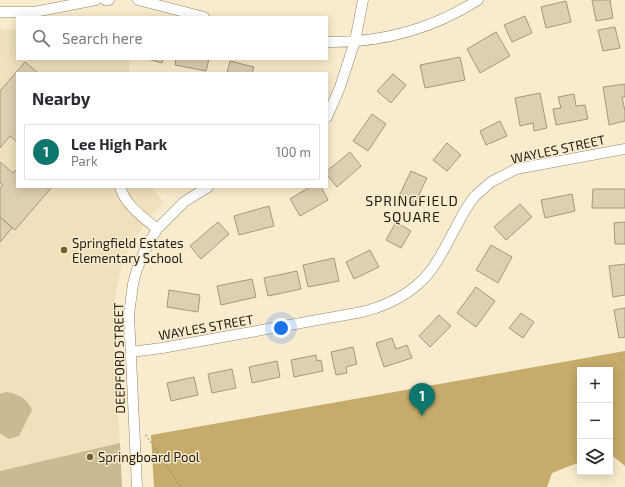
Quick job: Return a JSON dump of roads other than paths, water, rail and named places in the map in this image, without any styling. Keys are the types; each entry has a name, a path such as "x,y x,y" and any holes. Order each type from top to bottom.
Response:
{"street":[{"path":"0,12 34,12 96,0"},
{"path":"138,0 200,16"},
{"path":"328,115 340,87 355,41 363,0"},
{"path":"328,42 372,40 399,35 432,24 478,0"},
{"name":"WAYLES STREET","path":"131,352 170,347 362,312 382,306 407,293 427,276 439,258 469,204 490,182 516,169 625,149"},
{"path":"120,188 130,206 157,229"},
{"name":"DEEPFORD STREET","path":"137,487 129,314 133,284 137,269 145,250 157,229 184,202 206,188"}],"place":[{"name":"Springfield Estates Elementary School","path":"64,250"},
{"name":"Lee High Park","path":"422,416"},
{"name":"Springboard Pool","path":"90,457"}],"district":[{"name":"SPRINGFIELD SQUARE","path":"412,208"}]}
